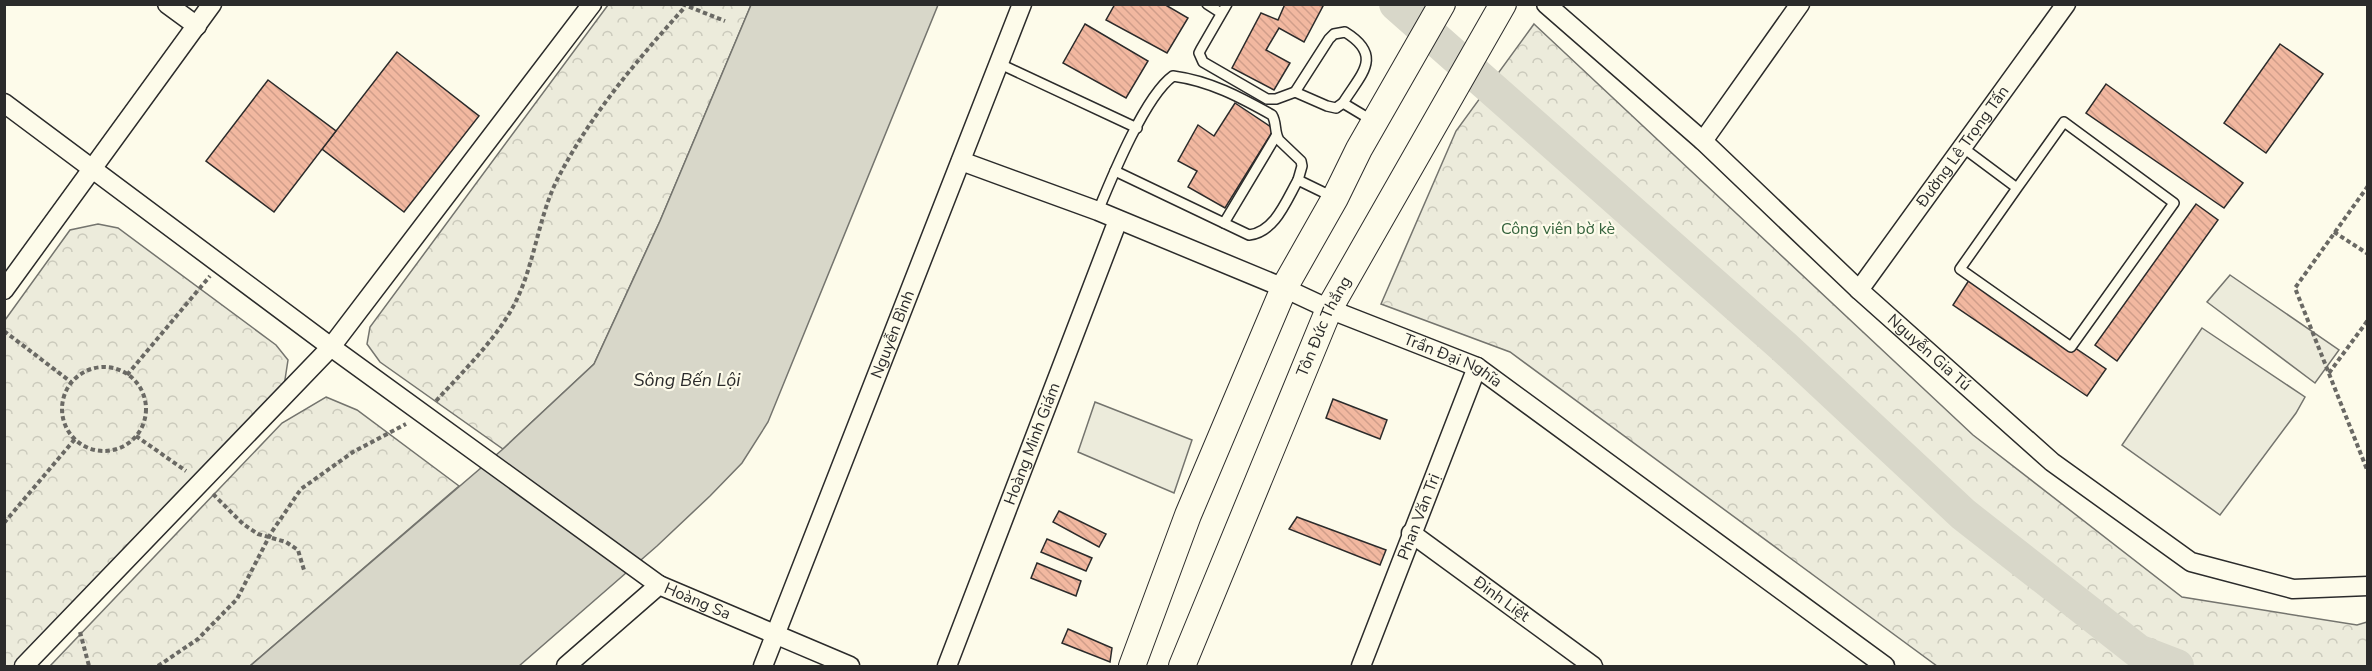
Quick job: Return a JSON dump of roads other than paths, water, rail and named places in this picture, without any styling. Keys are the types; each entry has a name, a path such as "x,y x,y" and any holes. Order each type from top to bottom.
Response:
{"main road":[{"name":"Tôn Đức Thắng","path":"1182,666 1329,309 1503,4"},
{"path":"1132,666 1188,515 1284,288 1442,5"}],"street":[{"path":"167,4 197,26"},
{"path":"4,290 212,4"},
{"path":"24,666 331,347 592,4"},
{"name":"Nguyễn Bình","path":"763,666 1022,4"},
{"name":"Nguyễn Gia Tú","path":"1546,4 1703,141 1859,290 2052,462 2191,562 2293,589 2367,586"},
{"path":"1703,141 1800,4"},
{"name":"Đường Lê Trọng Tấn","path":"1859,290 2066,4"},
{"path":"4,103 480,457 659,585"},
{"name":"Trần Đại Nghĩa","path":"961,161 1098,211 1329,309 1477,367 1885,666"},
{"name":"Hoàng Minh Giám","path":"947,666 1118,220"},
{"name":"Phan Văn Trị","path":"1361,666 1477,367"},
{"name":"Đinh Liệt","path":"1411,533 1593,666"},
{"name":"Hoàng Sa","path":"566,666 659,585 850,666"}],"lane":[{"path":"1206,4 1221,14"},
{"path":"1227,4 1199,53 1203,62 1267,99 1276,99 1295,92 1334,34 1345,32 1359,40 1368,54 1367,64 1343,103 1335,108 1295,92"},
{"path":"998,63 1137,128"},
{"path":"1098,211 1115,171 1156,92 1173,76 1188,78 1229,91 1272,115 1276,122 1276,136 1224,223"},
{"path":"1343,103 1375,122"},
{"path":"2064,122 2174,204 2071,347 1960,269 2017,188 2064,122"},
{"path":"1115,171 1249,234 1260,233 1275,220 1298,180 1302,166 1301,162 1276,136"},
{"path":"1962,147 2017,188"},
{"path":"1298,180 1335,198"}],"water":[{"name":"Sông Bến Lội","path":"751,5 938,5 768,422 742,463 657,546 519,666 250,666 503,449 594,364 660,221"}],"waterway":[{"path":"1396,4 1783,346 1963,514 2138,651 2177,666"}],"park label":[{"name":"Công viên bờ kè","path":"1558,229"}]}
